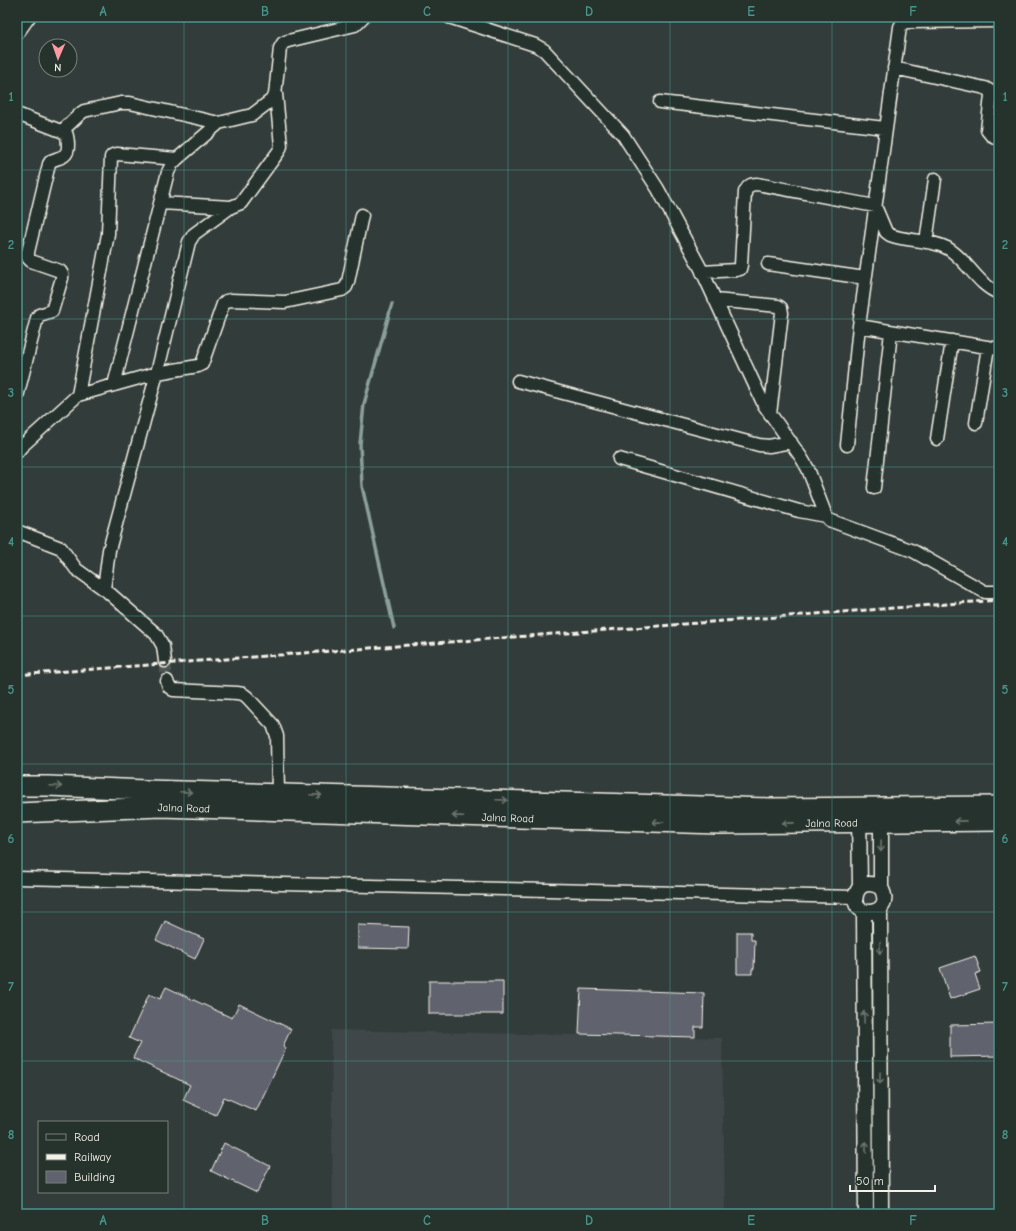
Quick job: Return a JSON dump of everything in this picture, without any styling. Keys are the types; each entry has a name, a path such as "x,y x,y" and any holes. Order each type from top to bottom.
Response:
{"highway":[{"name":"Jalna Road","path":"17,786 770,808 859,815"},
{"name":"Jalna Road","path":"17,813 160,807 719,824 999,806"},
{"name":"Jalna Road","path":"881,814 999,821"}],"street":[{"path":"17,34 29,17"},
{"path":"104,589 109,550 157,373 191,237 231,207 241,203 279,151 281,146 276,94 280,48 283,44 288,41 356,25 363,17"},
{"path":"449,17 535,45 544,50 624,135 658,190 702,272 764,405 791,442 808,469 826,516 829,520 913,551 986,592 999,592"},
{"path":"847,445 865,278 900,27 902,23 999,21"},
{"path":"894,68 990,90 991,96 988,130 990,135 999,139"},
{"path":"114,385 168,172 172,164 219,123 252,114 272,99 276,94"},
{"path":"660,102 886,128"},
{"path":"62,131 84,112 126,103 219,123"},
{"path":"17,114 62,131 66,133 68,137 68,151 65,156 51,161 49,164 28,252 28,258 31,261 60,271 62,278 52,311 39,315 37,318 17,397"},
{"path":"78,395 108,234 111,157 113,154 117,154 177,159"},
{"path":"926,242 935,179"},
{"path":"702,272 740,269 745,192 747,187 751,184 875,206"},
{"path":"160,203 231,207"},
{"path":"875,206 886,232 890,235 942,246 953,252 989,288 999,293"},
{"path":"17,452 21,446 78,395 157,373 202,364 223,304 226,301 285,302 342,290 346,287 348,282 362,215"},
{"path":"768,264 865,278"},
{"path":"715,300 778,306 782,310 770,414"},
{"path":"859,326 993,348 976,423"},
{"path":"874,488 891,332"},
{"path":"937,439 952,342"},
{"path":"518,381 759,445 769,446 791,442"},
{"path":"619,459 799,511 826,516"},
{"path":"17,531 61,548 76,569 104,589 156,634 163,646 165,661"},
{"path":"167,681 169,687 174,690 237,693 243,694 247,697 276,730 278,794"},
{"path":"881,814 881,888"},
{"path":"17,878 857,892 865,884 870,883 881,888 884,893 884,898 880,909 869,913 859,908 856,903 857,892 859,815"},
{"path":"880,909 881,1214"},
{"path":"864,911 866,1214"}],"shaded area":[{"path":"331,1030 722,1038 725,1214 333,1214"}],"building":[{"path":"165,921 204,939 195,959 156,940"},
{"path":"358,925 409,927 408,949 358,948"},
{"path":"737,932 751,932 751,940 755,940 754,969 752,969 752,974 737,974"},
{"path":"975,956 981,972 975,974 980,989 950,999 940,968"},
{"path":"429,981 503,981 503,1014 429,1014"},
{"path":"166,987 232,1018 239,1004 291,1029 283,1046 286,1048 256,1111 224,1097 216,1115 183,1100 190,1085 133,1058 140,1043 129,1038 149,994 160,999"},
{"path":"581,989 704,993 703,1027 695,1027 695,1037 579,1034"},
{"path":"999,1024 999,1056 950,1057 950,1025"},
{"path":"224,1143 270,1166 257,1193 211,1171"}],"waterway":[{"path":"392,304 364,404 360,444 362,486 394,628"}],"tunnel":[{"path":"165,661 167,681"}],"railway":[{"path":"17,675 999,600"}]}
